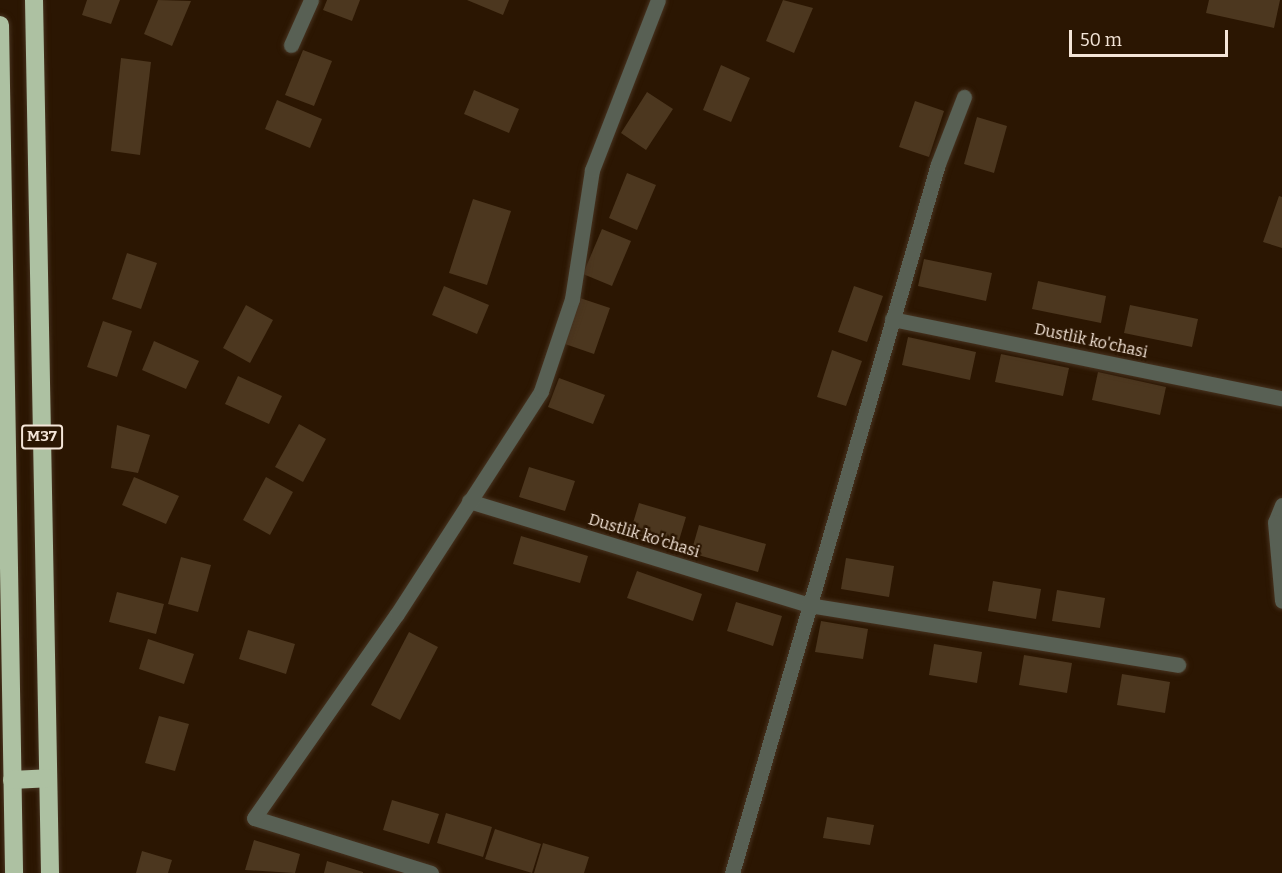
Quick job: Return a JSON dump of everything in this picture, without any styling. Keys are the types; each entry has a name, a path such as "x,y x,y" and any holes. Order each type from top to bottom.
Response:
{"highway":[{"name":"M37","path":"34,0 47,778 51,873"},
{"name":"M37","path":"0,25 2,293 14,873"},
{"path":"12,780 47,778"}],"street":[{"path":"291,45 311,0"},
{"path":"431,873 254,818 541,391 572,299 592,170 658,0"},
{"path":"732,873 938,164 964,97"},
{"name":"Dustlik ko'chasi","path":"892,319 1282,398"},
{"name":"Dustlik ko'chasi","path":"469,501 809,605 1178,665"},
{"path":"1282,505 1275,522 1282,601"}],"building":[{"path":"87,0 120,0 111,24 82,15"},
{"path":"158,0 191,1 172,46 144,34"},
{"path":"327,0 360,0 352,21 323,10"},
{"path":"467,0 509,0 503,15"},
{"path":"783,0 813,8 794,53 766,41"},
{"path":"1209,0 1280,0 1274,28 1206,13"},
{"path":"303,50 332,61 314,106 285,95"},
{"path":"121,58 151,62 140,155 111,151"},
{"path":"721,65 750,78 731,122 703,110"},
{"path":"474,90 519,109 509,133 464,114"},
{"path":"647,92 673,109 646,150 621,133"},
{"path":"277,100 322,119 310,148 265,129"},
{"path":"915,101 944,111 929,157 899,147"},
{"path":"977,117 1007,126 994,173 964,164"},
{"path":"627,173 656,185 637,230 609,218"},
{"path":"1279,196 1282,197 1282,248 1263,242"},
{"path":"473,199 511,211 487,285 449,273"},
{"path":"602,229 631,241 612,286 583,274"},
{"path":"127,253 157,263 141,309 112,299"},
{"path":"924,259 992,273 986,301 918,286"},
{"path":"1038,281 1106,296 1101,323 1032,309"},
{"path":"444,286 489,305 477,334 432,315"},
{"path":"854,286 883,296 867,342 838,332"},
{"path":"580,298 610,308 594,354 565,344"},
{"path":"246,305 273,320 250,363 223,348"},
{"path":"1130,305 1198,319 1192,347 1124,333"},
{"path":"103,321 132,331 117,377 87,367"},
{"path":"908,337 976,352 970,380 902,365"},
{"path":"154,341 199,361 186,389 142,370"},
{"path":"832,350 862,361 846,406 817,397"},
{"path":"1001,354 1069,368 1063,396 995,382"},
{"path":"1098,372 1166,387 1160,415 1092,400"},
{"path":"238,376 282,396 269,424 225,404"},
{"path":"559,378 605,395 593,424 548,407"},
{"path":"299,424 326,439 303,482 275,467"},
{"path":"117,425 150,435 138,473 111,468"},
{"path":"529,467 575,481 565,511 519,497"},
{"path":"134,477 179,496 166,524 122,505"},
{"path":"266,477 293,492 270,535 243,520"},
{"path":"639,503 686,517 677,547 630,533"},
{"path":"699,525 766,544 758,572 691,553"},
{"path":"521,536 588,556 580,583 513,564"},
{"path":"181,557 211,565 198,612 168,604"},
{"path":"846,558 894,566 889,597 841,589"},
{"path":"637,571 702,594 693,621 627,598"},
{"path":"993,581 1041,589 1036,619 988,611"},
{"path":"1057,590 1105,598 1100,628 1052,621"},
{"path":"117,592 164,604 156,634 109,622"},
{"path":"736,602 782,616 773,646 727,631"},
{"path":"821,621 868,629 863,659 815,652"},
{"path":"248,630 295,644 286,674 239,659"},
{"path":"409,632 438,647 400,720 371,705"},
{"path":"148,639 194,654 184,684 139,669"},
{"path":"934,644 982,652 977,683 929,675"},
{"path":"1024,655 1072,663 1067,693 1019,685"},
{"path":"1122,674 1170,682 1165,713 1117,705"},
{"path":"159,716 189,724 175,771 145,763"},
{"path":"392,800 439,814 429,844 383,830"},
{"path":"446,813 492,827 483,857 437,843"},
{"path":"827,817 874,825 870,845 823,838"},
{"path":"495,829 541,844 532,873 485,859"},
{"path":"254,840 300,854 295,873 245,870"},
{"path":"543,843 589,857 584,873 534,873"},
{"path":"142,851 172,860 168,873 136,873"},
{"path":"327,861 363,872 363,873 324,873"}]}
